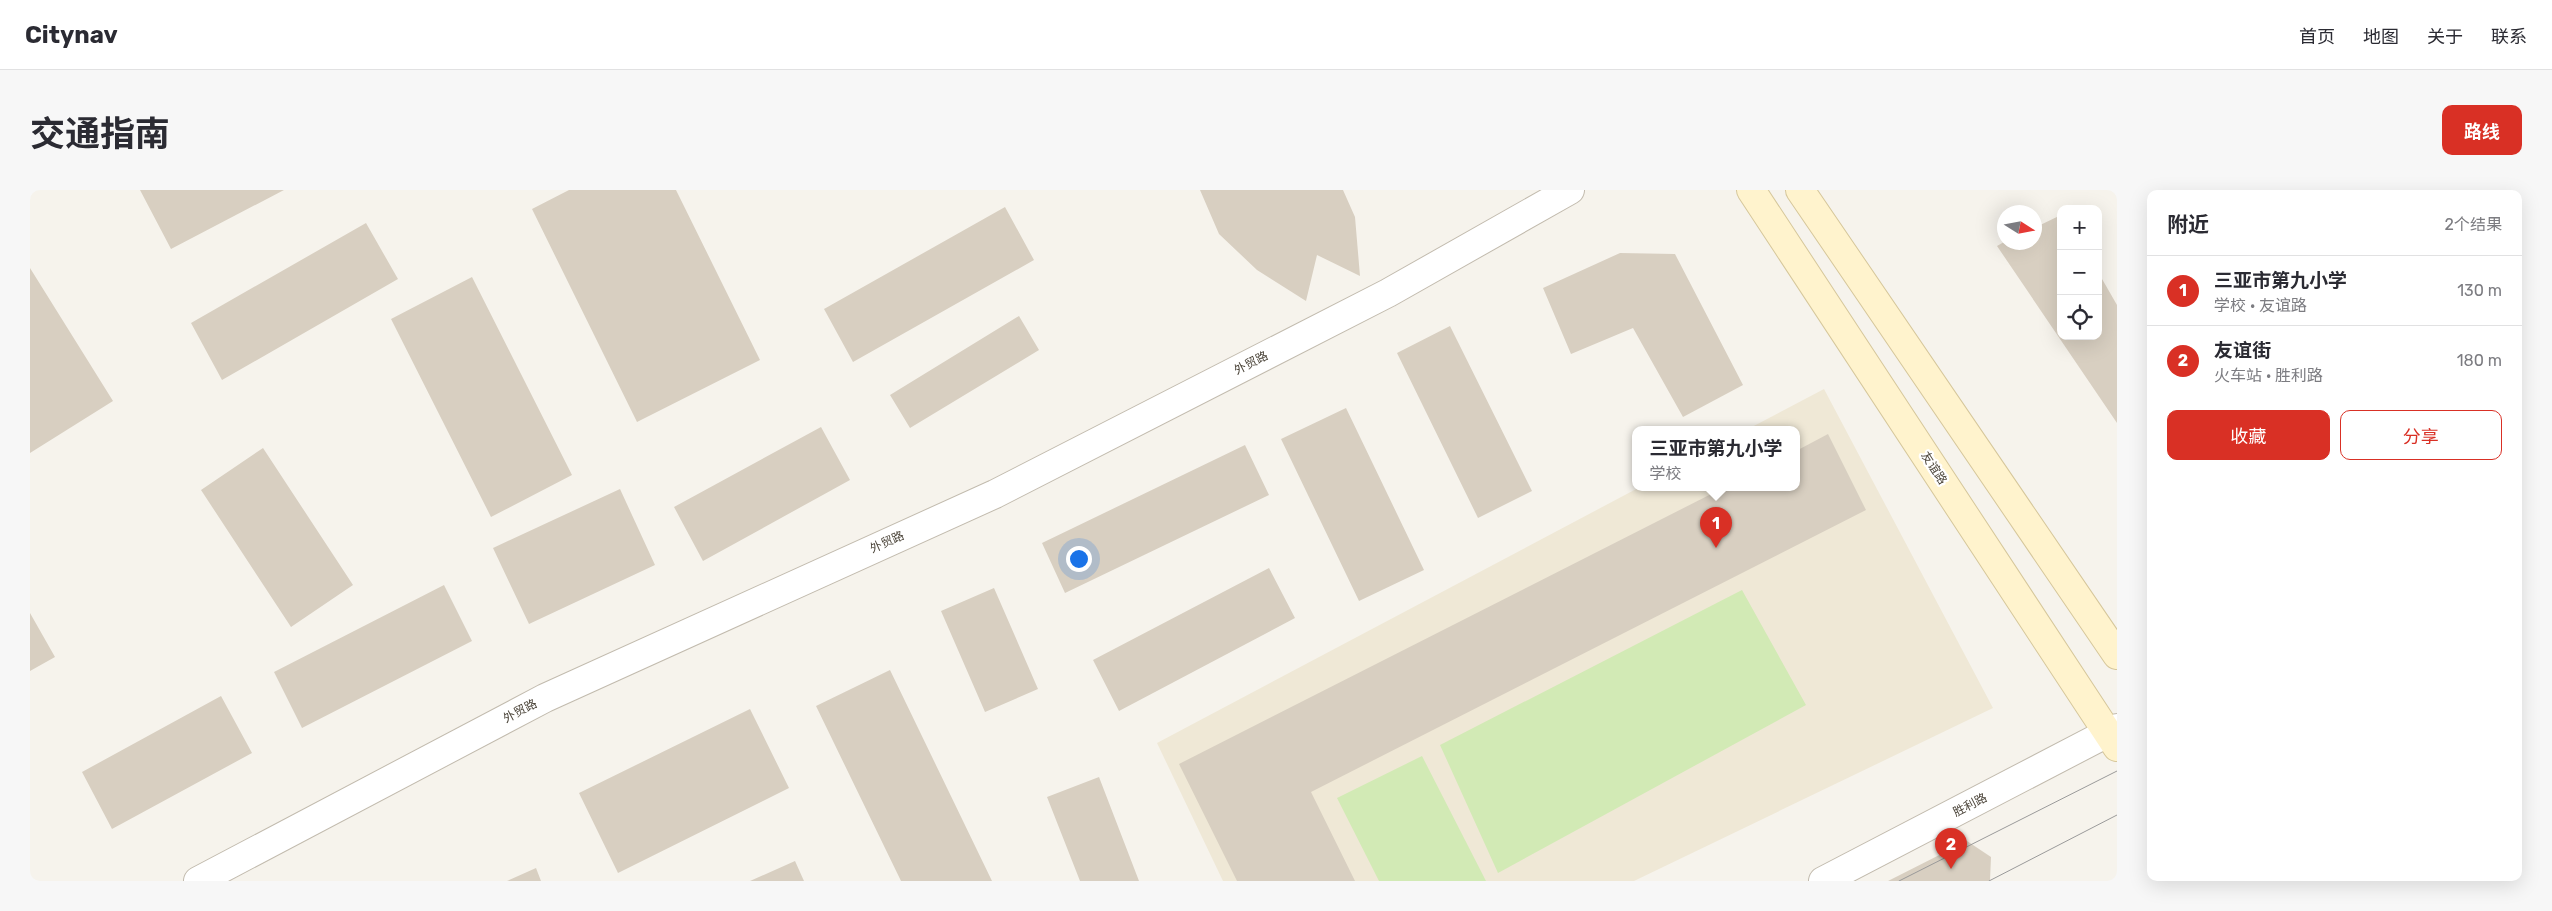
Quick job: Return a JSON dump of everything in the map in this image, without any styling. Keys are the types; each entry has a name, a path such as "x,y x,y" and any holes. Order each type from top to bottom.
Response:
{"main road":[{"name":"友谊路","path":"1751,190 2114,736"},
{"path":"1800,190 2117,655"}],"street":[{"name":"外贸路","path":"198,881 545,698 995,494 1388,293 1570,190"},
{"name":"胜利路","path":"1823,881 2114,736"}],"shaded area":[{"path":"1824,389 1993,708 1634,881 1223,881 1157,743 1632,491 1800,491 1800,426 1754,426"}],"green space":[{"path":"1742,590 1806,705 1498,873 1440,745"},
{"path":"1422,756 1486,881 1379,881 1337,798"}],"building":[{"path":"140,190 284,190 171,249"},
{"path":"569,190 676,190 760,360 637,422 532,209"},
{"path":"1200,190 1343,190 1355,217 1360,276 1317,255 1306,301 1257,270 1219,234"},
{"path":"1005,207 1034,260 853,362 824,309"},
{"path":"2057,217 2057,334 2000,250 2042,250 2042,224"},
{"path":"366,223 398,279 222,380 191,323"},
{"path":"1620,253 1675,254 1743,385 1683,417 1633,328 1571,354 1543,288"},
{"path":"30,268 113,401 30,453"},
{"path":"472,277 572,475 491,517 391,319"},
{"path":"2102,279 2117,305 2117,423 2061,340 2102,340"},
{"path":"1019,316 1039,350 910,428 890,395"},
{"path":"1450,326 1532,491 1478,518 1397,353"},
{"path":"1346,408 1424,570 1359,601 1281,439"},
{"path":"821,427 850,480 703,561 674,507"},
{"path":"1828,434 1866,510 1311,792 1355,881 1237,881 1179,764 1717,491 1800,491 1800,449"},
{"path":"1245,445 1269,495 1065,593 1042,543"},
{"path":"263,448 353,585 291,627 201,490"},
{"path":"620,489 655,565 529,624 493,548"},
{"path":"1269,568 1295,618 1119,711 1093,660"},
{"path":"444,585 472,641 302,728 274,672"},
{"path":"994,588 1038,689 985,712 941,611"},
{"path":"30,613 55,657 30,671"},
{"path":"890,670 992,881 901,881 816,706"},
{"path":"221,696 252,753 112,829 82,772"},
{"path":"750,709 789,788 618,873 579,793"},
{"path":"1099,777 1139,881 1080,881 1047,797"},
{"path":"1967,841 1991,857 1990,881 1888,881"},
{"path":"795,861 804,881 750,881"},
{"path":"536,868 541,881 507,881"}],"tram line":[{"path":"1899,881 2117,771"},
{"path":"1989,881 2117,815"}],"place":[{"name":"三亚市第九小学","path":"1716,548"},
{"name":"友谊街","path":"1951,869"}]}
